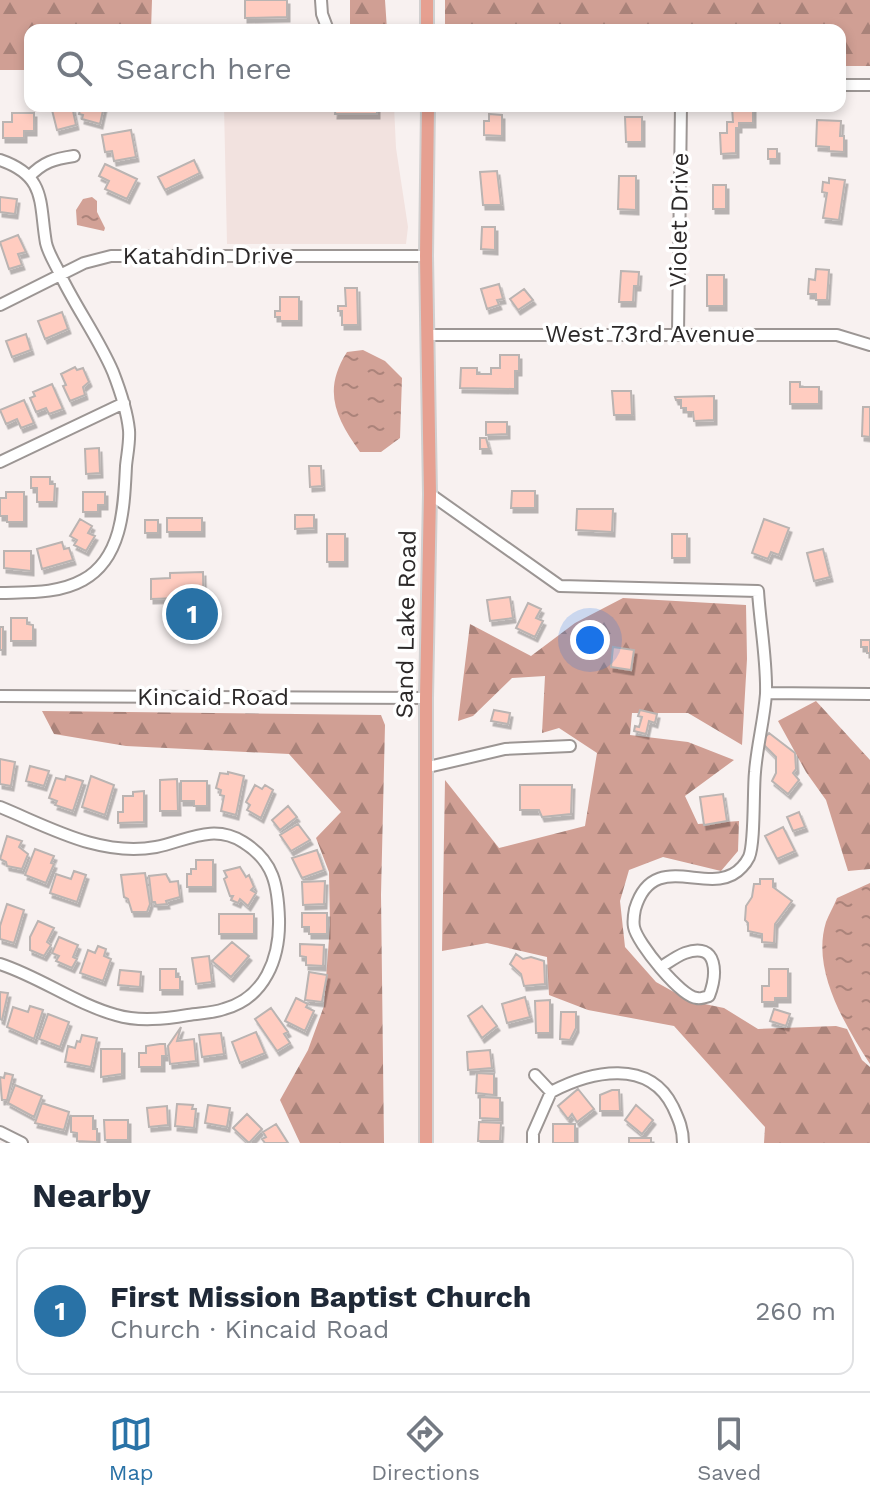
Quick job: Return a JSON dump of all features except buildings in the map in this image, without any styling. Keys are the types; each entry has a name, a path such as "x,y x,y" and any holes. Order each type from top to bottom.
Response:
{"main road":[{"path":"427,0 427,24"},
{"name":"Sand Lake Road","path":"426,1143 426,698 430,494 426,256 428,112"}],"street":[{"path":"321,0 326,24"},
{"path":"846,85 870,85"},
{"name":"Violet Drive","path":"678,334 681,112"},
{"path":"29,177 40,165 53,159 74,156"},
{"path":"0,160 29,177 39,192 44,211 46,246 112,370 124,403 129,431 122,521 110,553 100,567 84,580 62,589 0,593"},
{"name":"Katahdin Drive","path":"0,305 84,263 111,256 426,256"},
{"name":"West 73rd Avenue","path":"428,335 837,335 870,345"},
{"path":"0,462 124,403"},
{"path":"430,494 560,586 758,591 766,693 755,773 750,856 731,876 719,880 670,876 656,881 642,892 634,911 634,928 640,942 661,967 687,994 698,999 709,996 716,973 714,961 707,955 696,951 683,953 661,967"},
{"path":"766,693 870,694"},
{"name":"Kincaid Road","path":"0,696 426,698"},
{"path":"428,767 505,749 570,746"},
{"path":"0,807 89,844 124,849 156,847 196,834 223,833 243,842 266,862 278,889 279,929 267,979 249,998 226,1009 165,1019 116,1015 0,964"},
{"path":"533,1143 533,1133 551,1092 573,1081 602,1074 632,1075 654,1082 665,1093 683,1129 683,1143"},
{"path":"535,1075 551,1092"},
{"path":"0,1132 22,1143"}],"shaded area":[{"path":"224,112 394,112 396,148 408,227 406,244 227,244"}],"green space":[{"path":"0,0 152,0 151,24 24,24 24,70 0,70"},
{"path":"350,0 385,0 387,24 350,24"},
{"path":"445,0 870,0 870,66 846,66 846,24 445,24"},
{"path":"623,598 746,605 747,659 742,745 688,713 632,713 630,735 688,742 734,760 685,796 698,824 739,821 738,851 721,871 663,857 629,870 620,901 625,947 656,982 690,1001 724,1008 758,1029 836,1026 847,1029 862,1060 870,1067 870,1143 764,1143 765,1127 674,1026 588,1010 549,995 547,957 487,943 442,951 445,780 499,848 585,826 597,753 559,728 542,733 545,676 512,678 473,716 458,721 470,624 531,656 575,623"},
{"path":"816,701 870,760 870,869 848,871 826,800 806,772 778,721"},
{"path":"42,711 381,715 385,725 381,895 384,1143 300,1143 280,1100 308,1050 324,1006 330,925 329,872 316,838 341,812 289,754 126,746 54,734"}],"water":[{"path":"92,197 97,201 97,212 104,231 77,225 76,210 83,199"},
{"path":"363,350 385,361 402,378 400,438 381,452 360,452 344,428 335,404 335,379 339,366 347,352"},
{"path":"870,883 870,1064 833,996 823,959 823,940 826,922 837,898"}],"place":[{"name":"First Mission Baptist Church","path":"192,614"}]}
